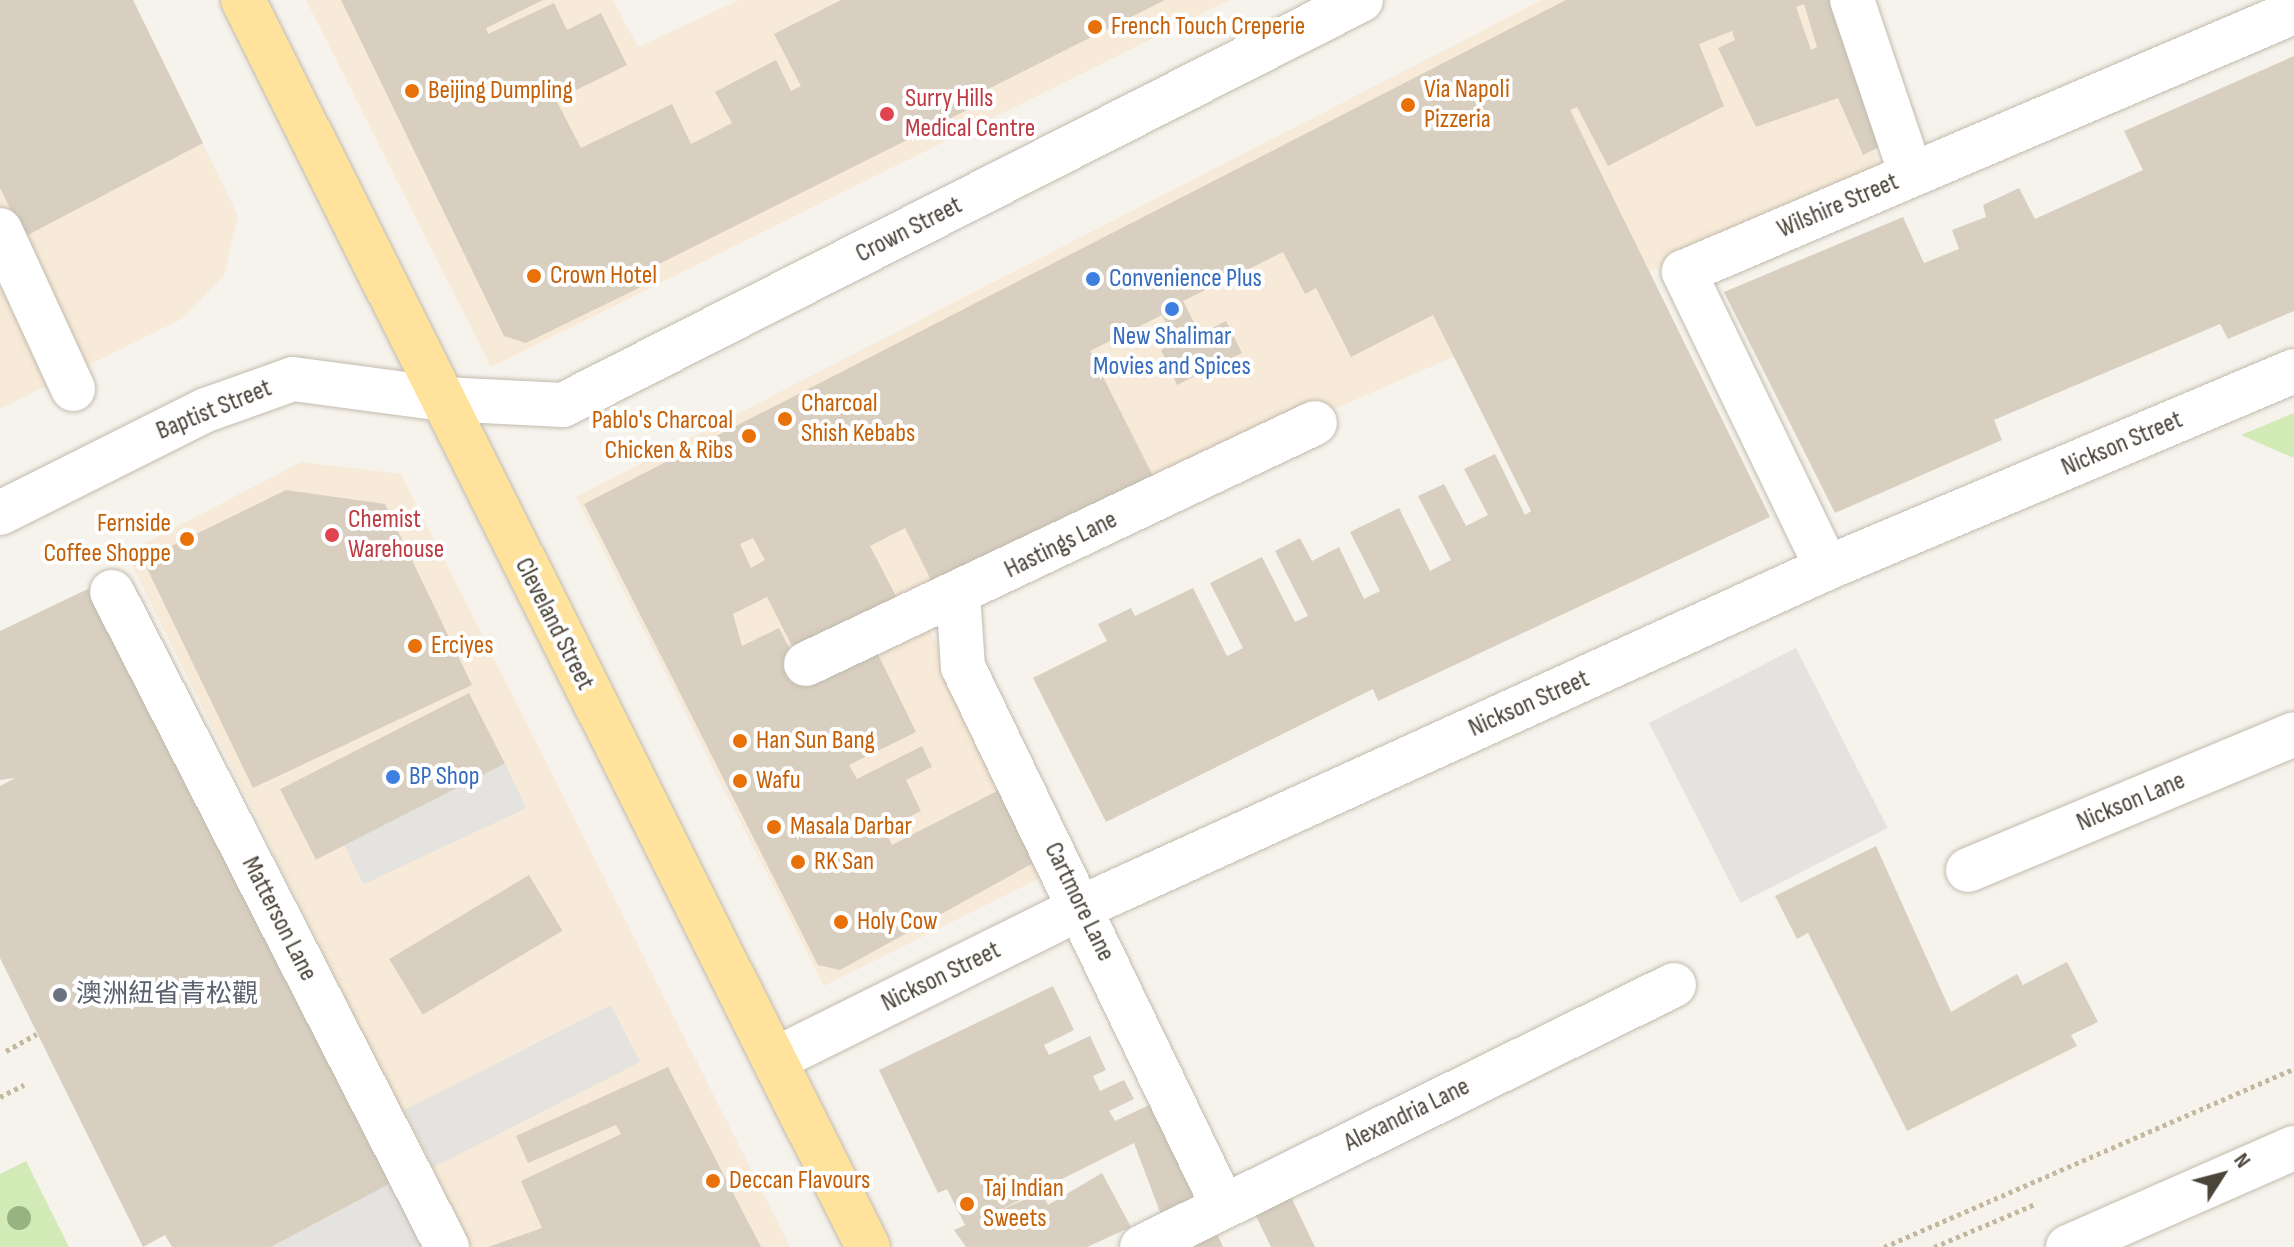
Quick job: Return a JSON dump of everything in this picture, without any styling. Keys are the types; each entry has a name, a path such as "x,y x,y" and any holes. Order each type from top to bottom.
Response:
{"main road":[{"name":"Cleveland Street","path":"243,0 868,1247"}],"street":[{"name":"Crown Street","path":"443,399 563,405 1361,0"},
{"path":"1852,0 1911,174"},
{"name":"Wilshire Street","path":"1827,568 1684,272 2294,12"},
{"path":"0,230 73,389"},
{"name":"Nickson Street","path":"774,1060 1082,907 1827,568 2294,371"},
{"name":"Baptist Street","path":"0,513 206,410 293,379 443,399"},
{"name":"Hastings Lane","path":"806,664 1315,423"},
{"name":"Matterson Lane","path":"112,592 447,1247"},
{"name":"Cartmore Lane","path":"958,594 963,667 1082,907 1222,1204"},
{"name":"Nickson Lane","path":"1968,870 2294,734"},
{"name":"Alexandria Lane","path":"1142,1247 1222,1204 1674,985"},
{"path":"2068,1247 2134,1234 2294,1148"}],"path":[{"path":"6,1051 37,1034"},
{"path":"1884,1247 2294,1069"},
{"path":"0,1097 24,1085"}],"shaded area":[{"path":"0,0 133,0 238,216 224,275 182,319 0,409"},
{"path":"306,0 613,0 638,47 739,0 1230,0 491,367"},
{"path":"1542,0 1825,0 1880,171 912,593 1048,874 824,986 576,497"},
{"path":"301,462 401,474 790,1247 468,1247 126,553"},
{"path":"1796,648 1888,828 1741,903 1649,723"},
{"path":"505,763 526,808 363,884 342,839"},
{"path":"611,1005 640,1062 433,1167 404,1110"},
{"path":"391,1183 423,1247 271,1247"}],"green space":[{"path":"2294,413 2294,458 2241,435"},
{"path":"26,1161 69,1247 0,1247 0,1174"}],"building":[{"path":"0,0 133,0 203,143 24,237 0,188"},
{"path":"341,0 543,0 486,28 488,34 554,3 567,30 601,13 627,65 556,100 581,148 672,104 691,144 732,123 715,92 776,60 791,91 801,86 774,34 841,0 1165,0 984,91 987,100 645,271 651,282 526,343 504,336"},
{"path":"1566,0 1839,0 1885,144 1863,155 1838,98 1756,127 1718,48 1735,40 1732,31 1699,44 1724,106 1608,166 1577,107 1570,110 1770,517 1378,701 1373,689 1106,822 1033,678 1107,641 1098,624 1131,608 1135,616 1193,588 1227,656 1243,648 1210,583 1262,557 1295,622 1308,616 1275,551 1300,538 1312,561 1339,547 1364,599 1380,591 1350,532 1399,508 1430,571 1451,560 1418,496 1444,484 1466,526 1488,515 1464,469 1495,454 1525,515 1531,511 1433,315 1351,357 1316,288 1305,294 1283,252 1183,301 1200,334 1226,321 1242,353 1177,385 1161,350 1175,343 1162,315 1090,351 1153,476 933,584 905,528 870,546 900,604 796,654 767,597 733,614 742,646 779,628 808,684 876,650 916,732 849,765 857,779 922,746 932,767 906,780 921,811 885,829 892,845 1001,789 1037,861 840,970 818,965 584,504","holes":["1804,4 1817,47 1811,50 1796,7","753,538 765,560 751,568 740,544"]},
{"path":"2294,56 2294,311 2228,339 2220,324 1994,420 2002,440 1835,513 1724,292 1903,217 1924,263 1959,249 1952,230 1986,217 1983,205 2019,188 2035,219 2143,170 2124,131"},
{"path":"286,490 385,504 472,685 253,788 143,560"},
{"path":"92,587 391,1183 271,1247 172,1247 165,1235 143,1247 0,958 0,786 15,778 0,780 0,631"},
{"name":"BP Shop","path":"469,693 505,763 316,860 280,789"},
{"path":"1876,846 1951,1012 2017,974 2023,985 2067,962 2098,1022 2071,1035 2077,1046 1907,1131 1808,933 1797,939 1775,896"},
{"path":"529,875 562,931 423,1015 389,959"},
{"path":"1053,986 1074,1030 1044,1045 1049,1055 1090,1036 1106,1070 1093,1076 1100,1091 1124,1080 1134,1099 1109,1111 1115,1121 1162,1099 1214,1205 1166,1228 1134,1143 966,1227 947,1189 938,1193 879,1070"},
{"path":"668,1067 761,1247 488,1247 542,1228 521,1181 621,1134 616,1125 528,1163 516,1136"},
{"path":"1102,1173 1131,1227 1087,1247 966,1247 954,1230 1042,1192 1048,1205"},
{"path":"1291,1197 1315,1247 1271,1247 1255,1214"},
{"path":"1216,1231 1223,1247 1182,1247"}],"place":[{"name":"French Touch Creperie","path":"1095,27"},
{"name":"Beijing Dumpling","path":"412,91"},
{"name":"Via Napoli Pizzeria","path":"1408,105"},
{"name":"Surry Hills Medical Centre","path":"887,114"},
{"name":"Crown Hotel","path":"534,276"},
{"name":"Convenience Plus","path":"1093,279"},
{"name":"New Shalimar Movies and Spices","path":"1172,309"},
{"name":"Charcoal Shish Kebabs","path":"785,419"},
{"name":"Pablo's Charcoal Chicken & Ribs","path":"749,436"},
{"name":"Chemist Warehouse","path":"332,535"},
{"name":"Fernside Coffee Shoppe","path":"187,539"},
{"name":"Erciyes","path":"415,646"},
{"name":"Han Sun Bang","path":"740,741"},
{"name":"BP Shop","path":"393,777"},
{"name":"Wafu","path":"740,781"},
{"name":"Masala Darbar","path":"774,827"},
{"name":"RK San","path":"798,862"},
{"name":"Holy Cow","path":"841,922"},
{"name":"澳洲紐省青松觀","path":"60,995"},
{"name":"Deccan Flavours","path":"713,1181"},
{"name":"Taj Indian Sweets","path":"967,1204"}]}
